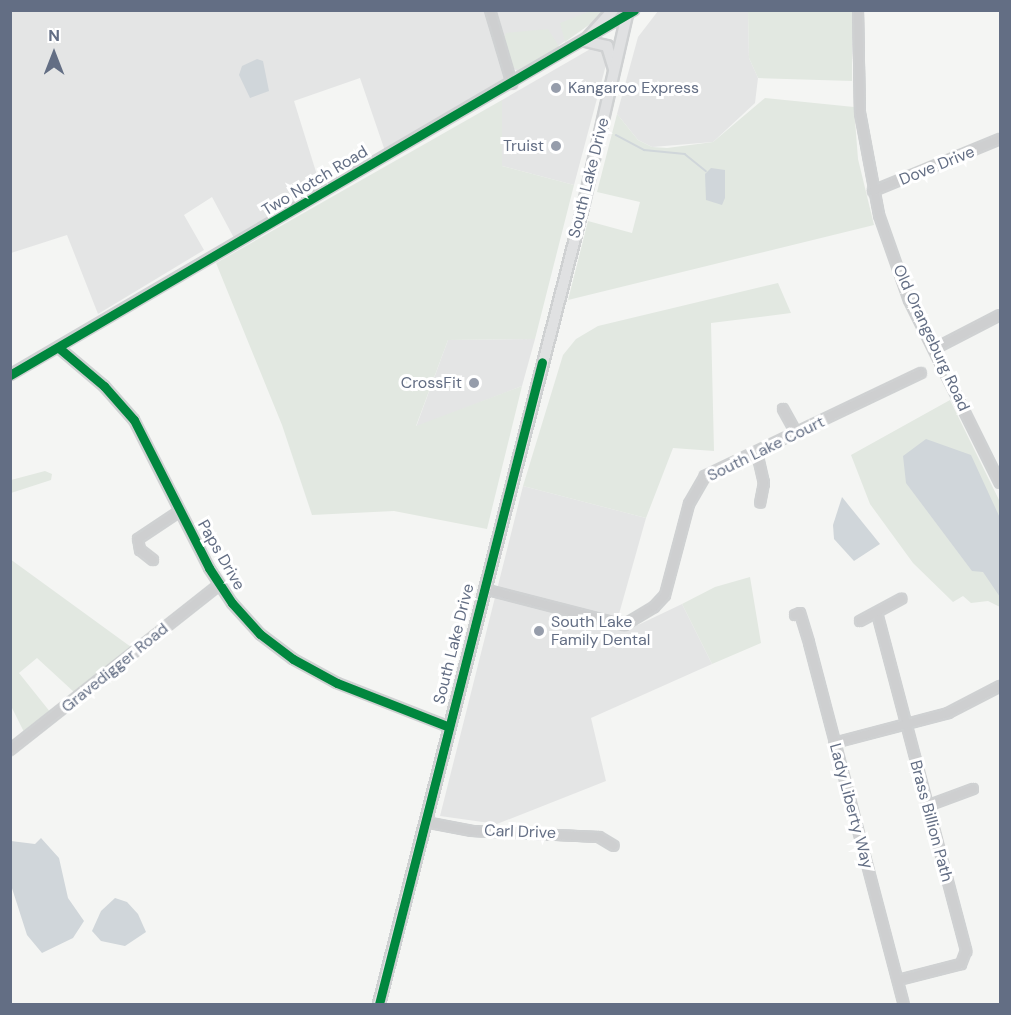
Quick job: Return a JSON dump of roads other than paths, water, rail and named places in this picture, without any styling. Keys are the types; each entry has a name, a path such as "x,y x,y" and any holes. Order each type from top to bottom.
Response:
{"main road":[{"path":"613,10 585,41 607,46 615,73"},
{"name":"South Lake Drive","path":"379,1005 630,12"}],"street":[{"path":"490,10 512,84"},
{"name":"Old Orangeburg Road","path":"858,10 858,93 873,191 909,300 1000,483"},
{"name":"Two Notch Road","path":"10,375 512,84 630,12"},
{"name":"Dove Drive","path":"873,191 1000,139"},
{"path":"934,349 1000,315"},
{"name":"Paps Drive","path":"59,348 108,390 134,420 219,585 260,634 293,659 336,682 449,727"},
{"name":"South Lake Court","path":"484,589 624,625 654,607 665,595 689,504 705,476 921,373"},
{"path":"783,409 796,432"},
{"path":"757,453 765,483 760,503"},
{"path":"153,560 140,550 138,539 180,511"},
{"name":"Gravedigger Road","path":"10,750 219,585"},
{"path":"860,621 901,599"},
{"name":"Lady Liberty Way","path":"795,615 800,613 904,1005"},
{"name":"Brass Billion Path","path":"877,613 966,958 947,969 898,980"},
{"path":"834,743 948,713 1000,686"},
{"path":"927,806 973,789"},
{"name":"Carl Drive","path":"425,822 472,831 599,837 614,846"}],"waterway":[{"path":"616,135 644,150 685,154 706,171"}],"place":[{"name":"Kangaroo Express","path":"556,88"},
{"name":"Truist","path":"556,146"},
{"name":"CrossFit","path":"474,383"},
{"name":"South Lake Family Dental","path":"539,631"}]}
